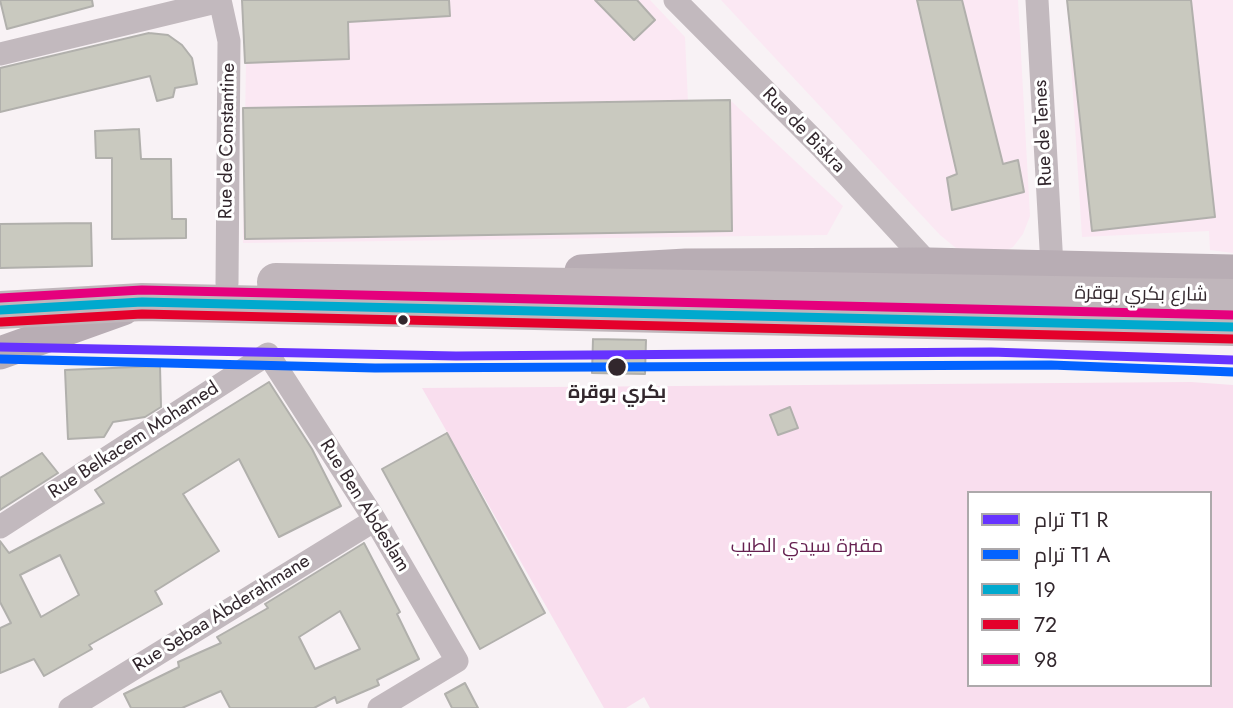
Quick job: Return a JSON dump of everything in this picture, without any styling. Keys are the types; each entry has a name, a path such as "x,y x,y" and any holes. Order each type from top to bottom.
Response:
{"highway":[{"name":"شارع بكري بوقرة","path":"0,288 344,281 1233,298"},
{"name":"شارع بكري بوقرة","path":"0,310 142,302 1163,323 1233,327"}],"street":[{"name":"Rue de Biskra","path":"675,0 822,149 929,264"},
{"name":"Rue de Tenes","path":"1037,0 1052,266"},
{"path":"0,54 220,1"},
{"name":"Rue de Constantine","path":"220,1 229,41 227,283"},
{"path":"344,281 686,265 929,264 1233,271"},
{"path":"0,353 142,302"},
{"name":"Rue Ben Abdeslam","path":"268,354 375,520 457,661 379,708"},
{"name":"Rue Belkacem Mohamed","path":"0,527 268,354"},
{"name":"Rue Sebaa Abderahmane","path":"70,708 375,520"}],"shaded area":[{"path":"241,0 650,0 685,37 688,102 730,100 843,206 827,235 243,243 246,63"},
{"path":"721,0 1018,0 1030,216 1023,234 1013,247 994,257 962,253 940,235"},
{"path":"1067,0 1233,0 1233,253 1210,250 1209,231 1082,237"}],"green space":[{"name":"مقبرة سيدي الطيب","path":"1191,382 1233,385 1233,708 650,708 644,697 626,708 604,708 422,388"}],"building":[{"path":"0,0 92,0 93,6 7,29"},
{"path":"242,0 449,0 450,16 348,22 349,59 245,63"},
{"path":"595,0 637,0 655,20 634,40"},
{"path":"917,0 962,0 1003,164 1018,160 1024,192 952,210 947,178 957,174"},
{"path":"1067,0 1191,0 1215,217 1092,231"},
{"path":"149,33 168,35 182,45 192,58 197,84 175,88 173,97 157,101 150,76 0,112 0,68"},
{"path":"730,100 732,231 245,239 243,108"},
{"path":"139,129 141,159 171,159 172,219 186,219 186,238 112,239 112,158 96,158 95,131"},
{"path":"91,223 92,266 0,268 0,224"},
{"path":"593,339 646,340 645,374 592,373"},
{"path":"160,366 161,407 145,417 113,422 104,437 68,439 65,370"},
{"path":"269,382 312,449 341,506 279,537 239,459 183,494 219,551 155,591 162,604 89,645 92,649 44,676 34,659 0,673 0,628 11,623 0,602 0,541 9,553 104,503 95,490","holes":["60,555 79,595 41,617 20,575"]},
{"path":"790,407 798,428 778,435 770,415"},
{"path":"447,433 545,613 480,649 382,469"},
{"path":"42,453 58,473 0,510 0,478"},
{"path":"364,543 400,612 397,614 419,659 377,680 379,685 337,703 335,697 314,708 230,708 221,691 182,708 131,708 124,694 179,667 178,662 221,643 217,637 268,608 265,604","holes":["340,611 360,649 315,669 299,637"]},
{"path":"465,683 478,708 452,708 445,694"}],"transit line":[{"name":"98","path":"0,298 142,290 1233,315"},
{"name":"19","path":"0,310 142,302 1233,327"},
{"name":"72","path":"1,322 142,314 1233,339"},
{"path":"0,347 456,356 991,352 1233,360"},
{"path":"0,359 375,368 1051,365 1233,372"}],"place":[{"name":"بكري بوقرة","path":"617,367"}]}
